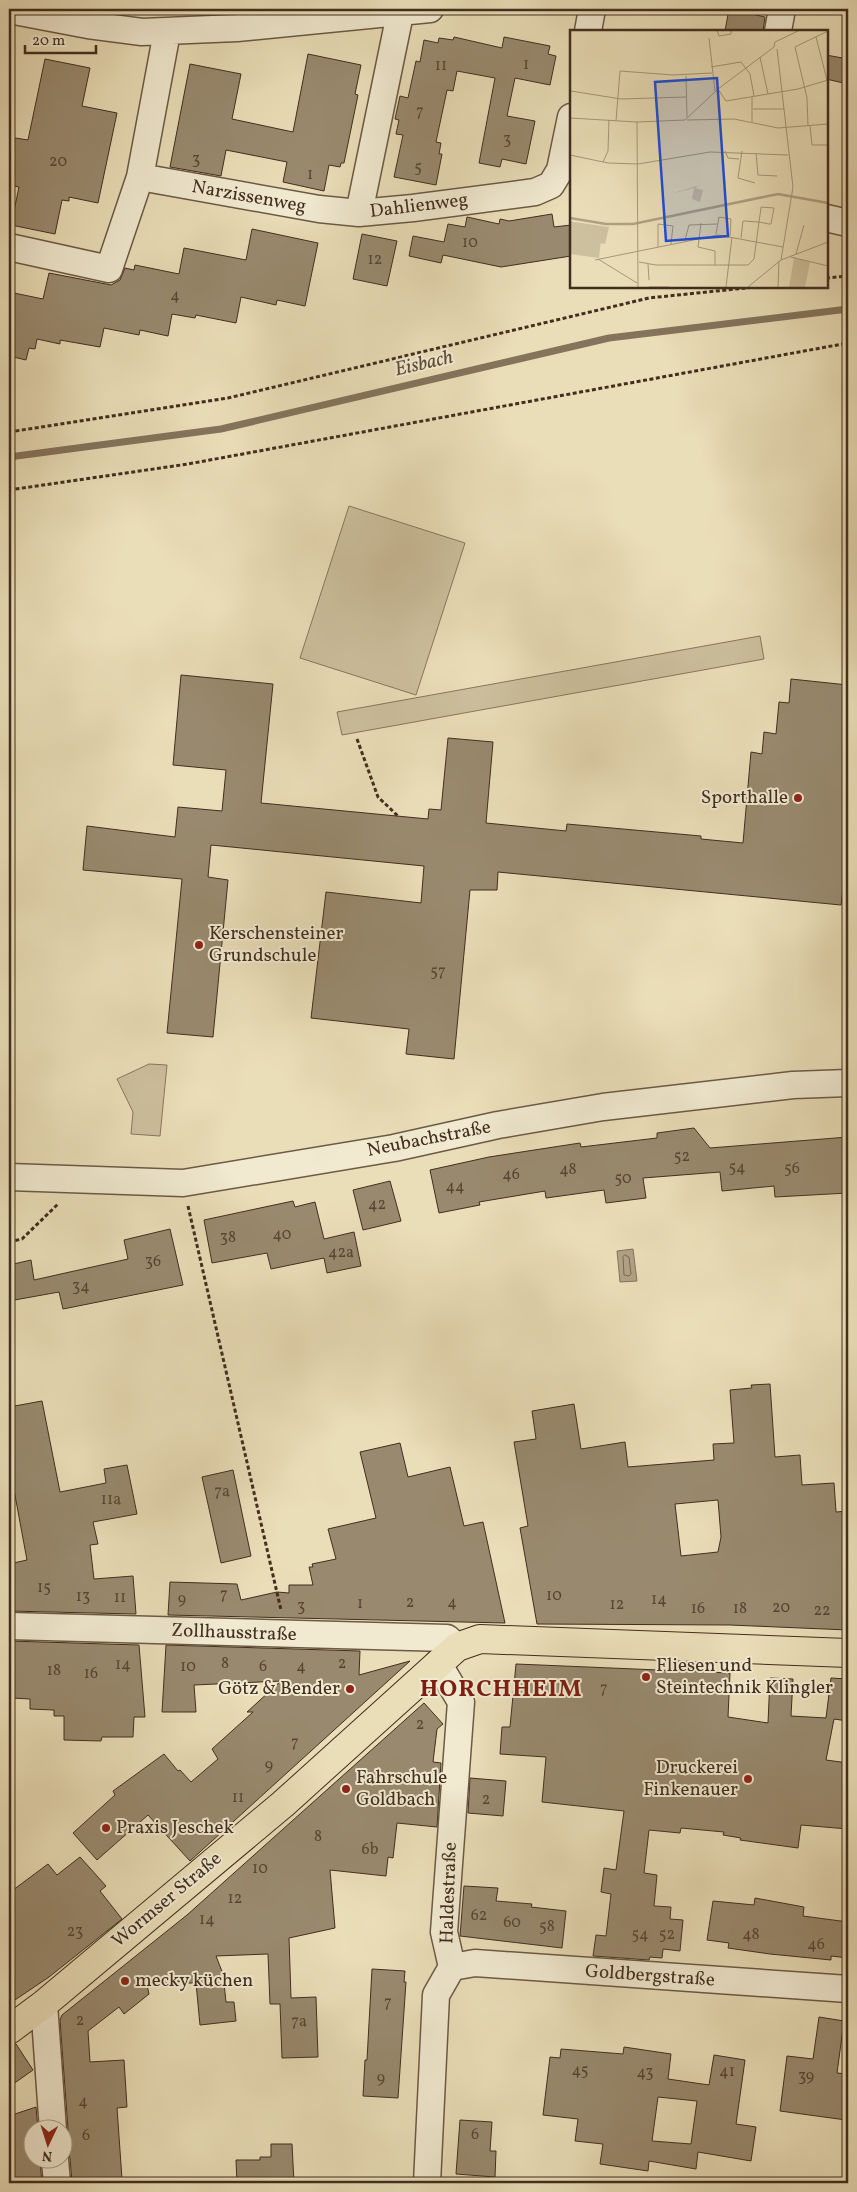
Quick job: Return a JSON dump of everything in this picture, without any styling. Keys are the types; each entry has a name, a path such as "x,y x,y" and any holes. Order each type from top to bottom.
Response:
{"main road":[{"path":"448,1655 480,1639 848,1653"},
{"name":"Wormser Straße","path":"9,2030 44,2004 283,1804 448,1655"}],"street":[{"path":"9,10 97,26 142,32 167,32 237,28 430,9"},
{"path":"588,30 592,9"},
{"path":"778,30 782,9"},
{"name":"Dahlienweg","path":"401,11 359,213 535,192 551,185 560,170 570,122"},
{"path":"9,247 109,269 140,177 167,32"},
{"name":"Narzissenweg","path":"140,177 319,209 359,213"},
{"path":"827,218 848,223"},
{"name":"Neubachstraße","path":"9,1177 183,1183 394,1148 498,1125 603,1107 793,1085 848,1084"},
{"name":"Zollhausstraße","path":"9,1626 447,1638 448,1655"},
{"name":"Haldestraße","path":"427,2183 436,1995 452,1967 444,1932 461,1702 448,1655"},
{"name":"Goldbergstraße","path":"452,1967 475,1963 848,1989"},
{"path":"44,2004 52,2120"},
{"path":"56,2170 57,2183"}],"path":[{"path":"827,278 848,276"},
{"path":"9,432 228,398 649,298 735,288"},
{"path":"9,490 188,464 848,343"},
{"path":"357,739 378,797 398,816"},
{"path":"9,1242 22,1239 82,1180"},
{"path":"183,1183 287,1635"}],"shaded area":[{"path":"349,506 465,543 416,695 300,658"},
{"path":"760,636 764,659 342,735 337,712"},
{"path":"149,1064 167,1065 160,1136 131,1134 133,1112 117,1079"}],"water":[{"path":"633,1249 637,1281 620,1282 617,1251"}],"building":[{"path":"729,9 765,17 763,30 725,30"},
{"path":"454,37 502,48 504,37 550,46 548,54 556,56 550,85 515,78 507,116 535,121 526,164 502,159 500,167 479,163 495,78 457,71 453,91 447,90 436,142 441,143 439,154 442,154 436,185 394,177 403,135 396,134 399,120 395,119 400,96 408,98 416,61 420,62 424,40 438,43 439,38 453,40"},
{"path":"308,54 361,65 355,94 358,95 344,163 341,163 340,167 329,165 324,191 283,182 287,162 226,150 221,176 170,167 190,64 241,74 232,119 293,132"},
{"path":"827,55 848,59 848,84 827,79"},
{"path":"45,59 90,68 82,106 117,113 98,203 69,197 69,201 62,200 55,234 11,225 19,187 9,185 9,137 28,140"},
{"path":"552,214 554,227 570,225 570,256 501,267 443,255 441,263 409,256 413,236 444,242 448,224 465,227 467,217 499,224 500,219 509,221"},
{"path":"252,229 318,243 305,306 277,300 276,305 241,297 236,323 196,315 195,318 172,314 168,336 140,330 139,335 104,328 100,347 60,340 60,344 37,339 35,349 29,348 26,360 9,356 9,292 43,299 49,273 111,285 120,280 125,268 134,270 135,265 179,274 184,248 246,260"},
{"path":"362,234 397,241 387,286 353,279"},
{"path":"181,675 273,684 261,803 428,819 429,809 441,810 448,738 493,742 486,823 566,831 567,824 701,836 701,839 743,843 751,752 762,754 764,732 776,734 779,702 789,703 791,679 848,685 848,890 843,889 841,905 498,872 497,890 470,890 454,1059 406,1054 409,1029 311,1018 326,892 421,903 424,866 211,845 208,877 228,880 213,1037 167,1033 182,879 83,870 87,826 175,837 178,807 222,811 226,770 173,765"},
{"path":"694,1128 710,1148 848,1137 848,1193 775,1197 774,1186 722,1191 720,1172 643,1178 646,1198 606,1203 604,1190 546,1198 545,1191 479,1202 480,1205 439,1213 430,1170 489,1157 580,1143 581,1147 657,1138 657,1133"},
{"path":"390,1181 401,1221 363,1230 353,1190"},
{"path":"293,1201 295,1207 315,1202 324,1239 354,1232 361,1266 327,1273 324,1258 271,1269 267,1253 212,1263 204,1220"},
{"path":"170,1229 183,1285 63,1309 59,1292 9,1301 9,1265 31,1260 34,1280 128,1259 124,1240"},
{"path":"770,1384 775,1457 800,1455 802,1485 834,1483 836,1512 848,1511 848,1630 730,1625 537,1624 520,1528 528,1526 514,1442 536,1439 532,1411 574,1404 581,1449 625,1442 628,1467 714,1460 713,1444 734,1443 730,1390 752,1388 751,1385","holes":["718,1500 721,1537 718,1552 681,1556 675,1504"]},
{"path":"42,1401 60,1492 106,1483 104,1469 127,1465 137,1514 93,1522 98,1544 90,1545 94,1579 133,1576 136,1614 9,1611 9,1564 27,1560 9,1463 9,1407"},
{"path":"400,1443 408,1477 450,1467 464,1526 483,1522 505,1623 168,1615 170,1582 237,1584 241,1600 277,1592 289,1593 289,1585 313,1585 309,1567 313,1567 312,1564 336,1559 328,1529 376,1518 360,1452"},
{"path":"233,1470 251,1556 221,1563 202,1477"},
{"path":"9,1641 139,1645 145,1717 134,1717 133,1737 102,1737 101,1741 64,1740 64,1716 54,1716 54,1710 30,1709 30,1699 12,1698 12,1680 9,1679"},
{"path":"166,1645 360,1651 359,1675 410,1661 190,1861 148,1815 97,1860 73,1833 115,1795 113,1791 164,1754 178,1771 180,1770 191,1782 218,1759 212,1749 253,1712 247,1712 281,1681 194,1685 196,1712 162,1712"},
{"path":"516,1664 730,1673 728,1717 768,1723 770,1678 793,1679 791,1716 826,1718 831,1678 848,1679 848,1721 834,1719 826,1760 848,1763 848,1829 801,1825 798,1848 740,1840 741,1838 723,1835 724,1832 681,1828 680,1833 649,1830 644,1873 657,1875 654,1906 671,1907 670,1919 683,1920 680,1951 663,1949 662,1958 650,1957 649,1960 593,1956 596,1935 606,1936 611,1894 601,1892 604,1868 616,1870 624,1811 542,1802 546,1757 500,1754 502,1727 510,1727"},
{"path":"424,1703 443,1724 437,1729 433,1762 441,1763 437,1827 397,1823 393,1858 388,1857 386,1876 330,1870 335,1928 289,1938 291,1998 316,1997 318,2057 282,2058 280,2004 270,2004 268,1954 216,1956 223,1974 226,2002 234,2002 236,2021 200,2025 196,1983 185,1983 185,1981 147,1985 149,1994 124,2014 119,2007 88,2031 90,2062 124,2060 127,2107 117,2108 122,2179 72,2182 72,2120 67,2120 60,2020 62,2015 187,1915"},
{"path":"470,1778 506,1781 503,1816 468,1813"},
{"path":"80,1857 106,1886 100,1891 122,1919 49,1977 9,2004 9,1893 48,1864 57,1875"},
{"path":"464,1886 498,1888 496,1901 532,1904 531,1907 566,1911 562,1948 460,1936"},
{"path":"755,1898 804,1907 803,1916 848,1922 848,1958 831,1956 831,1960 770,1954 728,1948 729,1943 707,1940 713,1901 754,1905"},
{"path":"372,1969 405,1971 404,1982 406,1982 398,2098 363,2096"},
{"path":"819,2017 844,2021 837,2073 848,2074 846,2120 780,2111 787,2056 813,2059"},
{"path":"16,2044 33,2070 9,2087 9,2045"},
{"path":"624,2047 671,2054 668,2079 709,2085 714,2055 745,2060 736,2124 756,2127 751,2161 698,2152 696,2169 649,2161 648,2171 600,2164 603,2144 575,2141 578,2119 543,2115 550,2057 560,2058 561,2049 623,2054","holes":["658,2097 697,2101 691,2144 652,2141"]},
{"path":"36,2107 37,2120 22,2120 22,2170 41,2170 42,2183 9,2183 9,2116"},
{"path":"460,2120 492,2122 490,2151 496,2151 495,2177 456,2174"},
{"path":"271,2144 292,2144 294,2183 237,2183 236,2160 260,2160 260,2157 271,2157"}],"waterway":[{"name":"Eisbach","path":"9,457 221,429 609,338 848,309"}],"place":[{"name":"Sporthalle","path":"798,798"},
{"name":"Kerschensteiner Grundschule","path":"199,945"},
{"name":"Fliesen und Steintechnik Klingler","path":"646,1677"},
{"name":"Götz & Bender","path":"350,1689"},
{"name":"Druckerei Finkenauer","path":"748,1779"},
{"name":"Fahrschule Goldbach","path":"346,1789"},
{"name":"Praxis Jeschek","path":"106,1828"},
{"name":"mecky küchen","path":"125,1981"}],"district":[{"name":"HORCHHEIM","path":"501,1690"}]}
